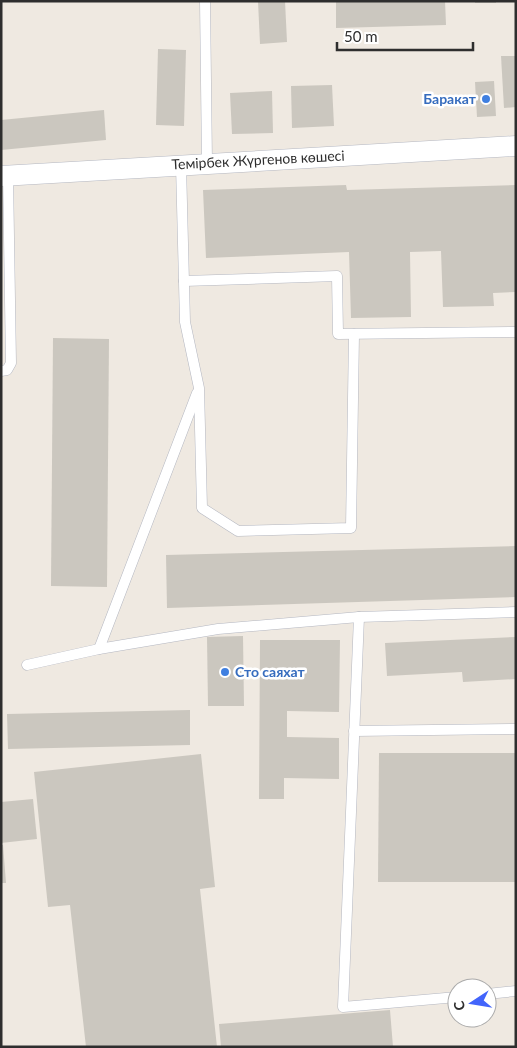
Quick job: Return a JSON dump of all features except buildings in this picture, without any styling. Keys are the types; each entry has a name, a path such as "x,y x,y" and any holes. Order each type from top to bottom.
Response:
{"street":[{"name":"Темірбек Жүргенов көшесі","path":"5,175 516,146"}],"lane":[{"path":"205,1 207,163"},
{"path":"181,165 186,322 199,388 202,508 238,531 350,528 354,334"},
{"path":"1,371 6,370 11,363 5,175"},
{"path":"184,281 337,276 338,334 516,332"},
{"path":"99,649 199,388"},
{"path":"27,665 99,649 218,629 359,618 516,612"},
{"path":"359,618 343,1007 447,998"},
{"path":"354,731 516,730"},
{"path":"497,993 516,992"}],"place":[{"name":"Баракат","path":"486,99"},
{"name":"Сто саяхат","path":"225,672"}]}
